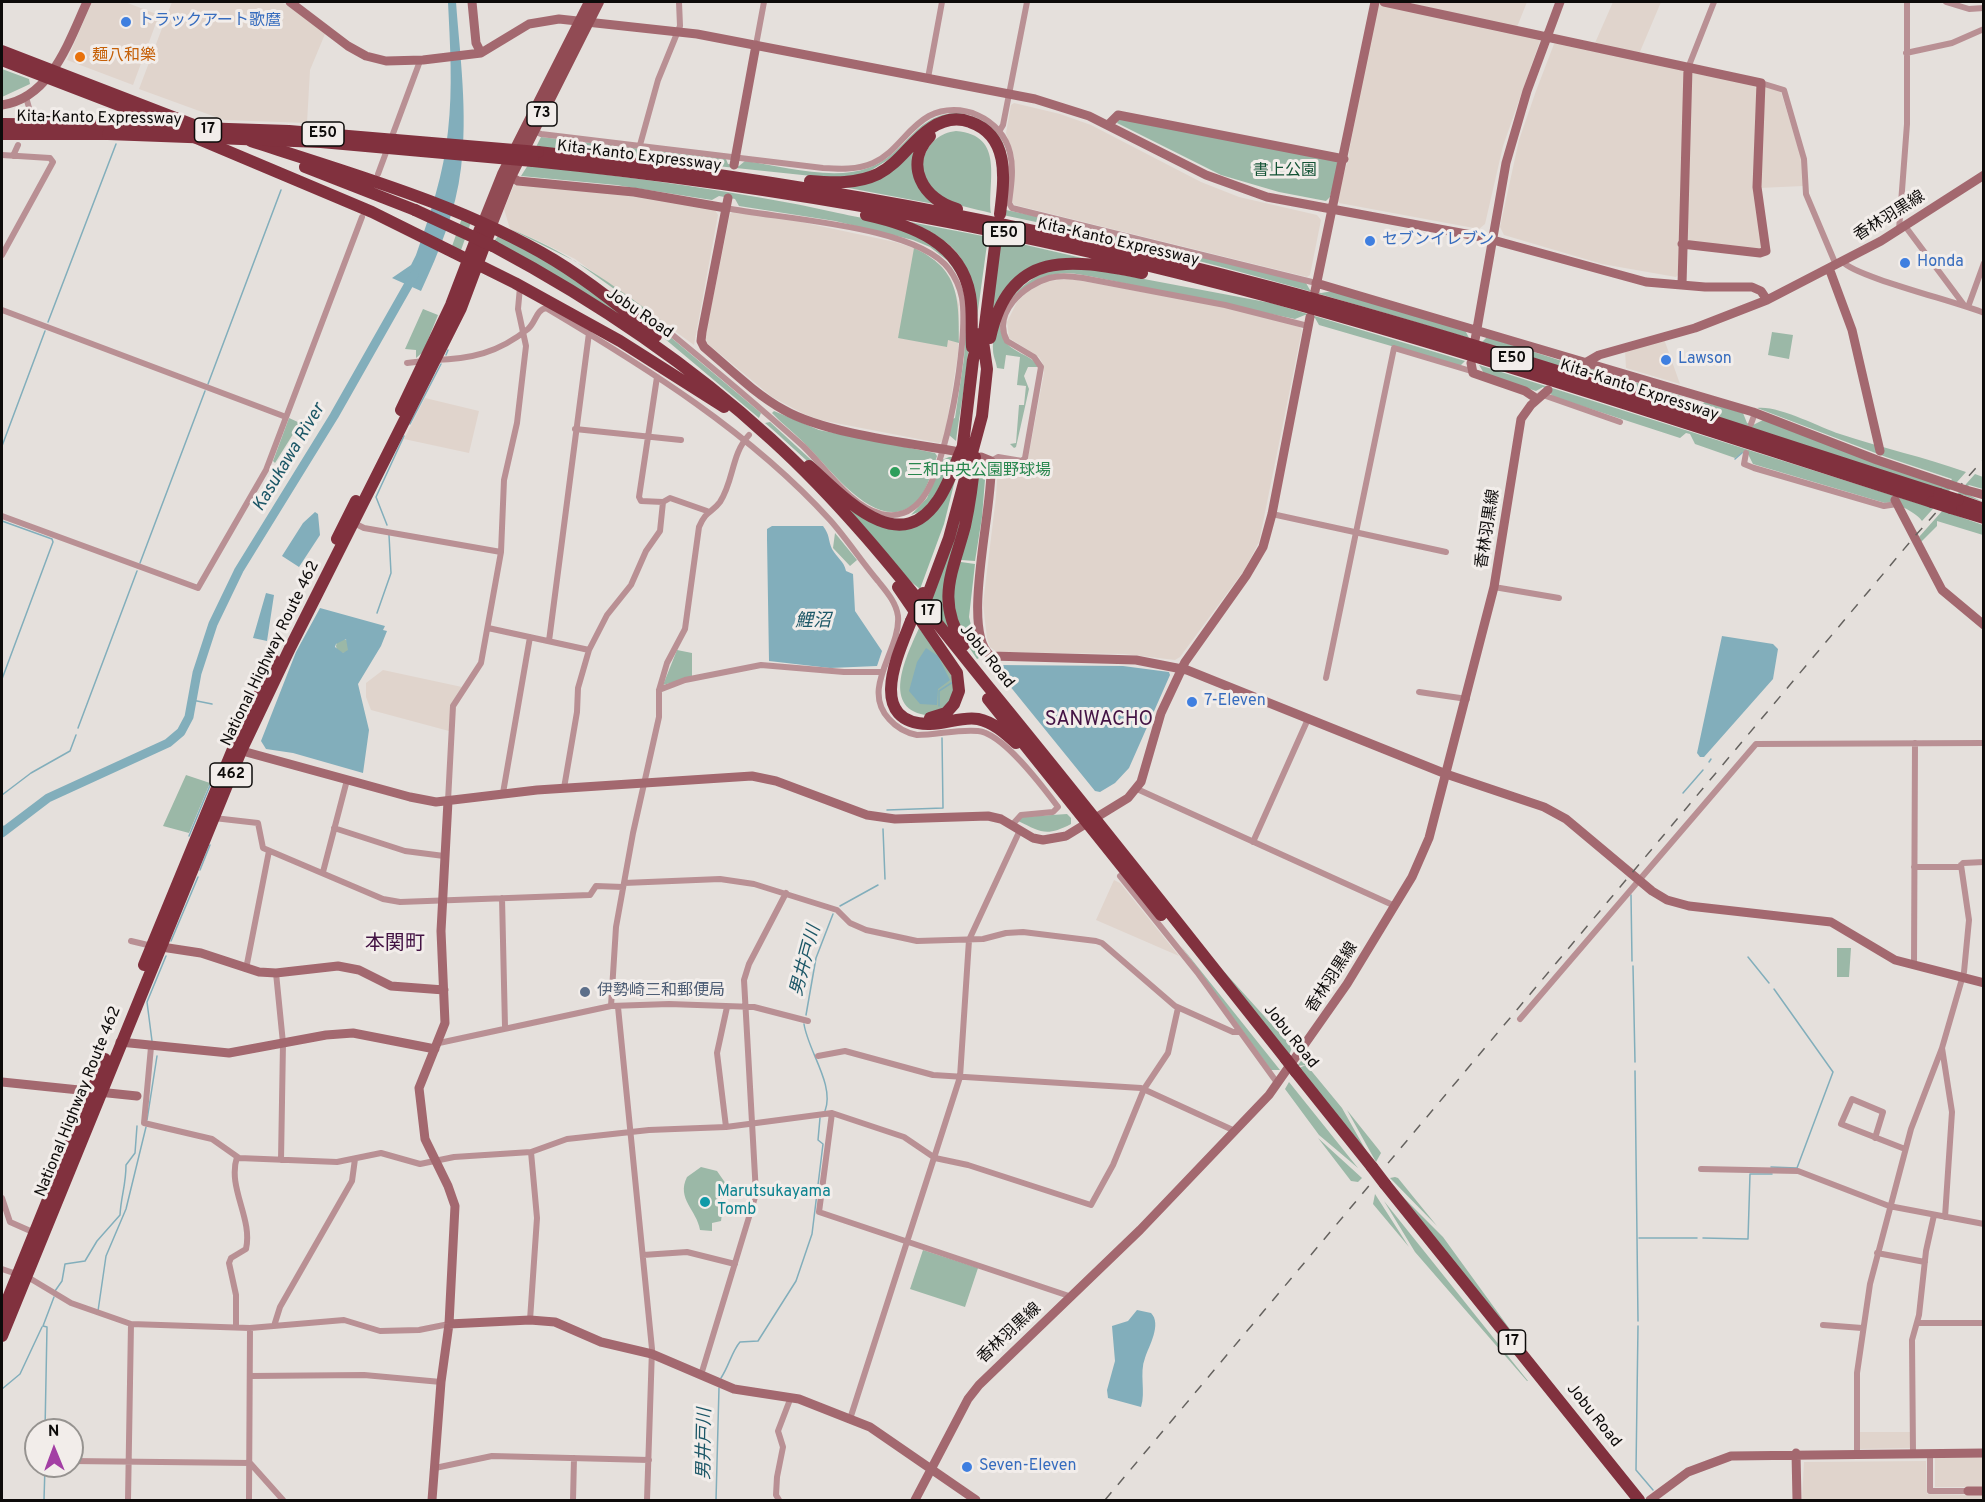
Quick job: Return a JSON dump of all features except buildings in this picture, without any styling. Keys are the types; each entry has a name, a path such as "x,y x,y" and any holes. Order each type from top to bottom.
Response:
{"highway":[{"name":"Jobu Road","path":"2,51 168,124 319,179 415,208"},
{"name":"Jobu Road","path":"2,60 50,74 209,130 415,208 606,310 700,378 738,409 842,510 1006,708 1091,822 1370,1170 1629,1500"},
{"path":"669,167 823,182 853,181 870,177 888,168 932,127 946,121 961,120 983,129 998,147 1003,164 997,214 998,167 990,143 977,131 962,125 936,131 920,149 916,166 920,182 934,198 952,208 1080,240"},
{"name":"Kita-Kanto Expressway","path":"2,124 108,130"},
{"path":"168,124 474,262 620,340 724,407"},
{"name":"Kita-Kanto Expressway","path":"2,134 108,130 289,131 669,167 875,199 1080,240 1355,311 1936,498 1983,518"},
{"name":"Kita-Kanto Expressway","path":"536,156 741,187 976,228 1264,295 1447,348 1936,498"},
{"path":"741,187 890,221 922,232 938,243 955,259 968,287 973,360"},
{"path":"415,208 459,214 537,250 586,281 721,390 855,508 884,523 907,523 922,517 932,508 943,492 958,449 994,238 983,341 987,361"},
{"name":"National Highway Route 462","path":"2,1313 22,1275 96,1092 120,1042 237,750 430,360 474,262 487,226"},
{"name":"Jobu Road","path":"492,249 627,334 724,407 821,498 898,587 1058,787 1091,822 1134,888 1177,941 1284,1062"},
{"path":"1006,708 958,636 948,605 949,577 969,506 993,326 1004,300 1026,276 1054,264 1094,264 1264,295"},
{"path":"700,378 721,390 738,409"},
{"path":"977,441 966,469 949,538 891,677 890,696 898,711 920,724 972,718 992,724 1016,743 1058,787"},
{"path":"925,595 950,518 961,468 958,449"},
{"name":"Kita-Kanto Expressway","path":"1954,504 1983,509"},
{"path":"898,587 957,673 958,698 946,713 934,718 912,715 903,708 896,693 898,667 913,623"},
{"name":"National Highway Route 462","path":"2,1336 35,1233 213,818 237,750"},
{"name":"Jobu Road","path":"1382,1186 1639,1500"}],"main road":[{"name":"73","path":"487,226 584,21 589,2"},
{"name":"73","path":"487,226 496,186 584,21 599,2"}],"street":[{"path":"2,105 26,97 38,89 50,74 87,2"},
{"path":"290,2 360,53 386,61 423,61 481,53 534,22 553,18 678,32 1009,94 1058,105 1108,125 1229,185 1268,197 1490,239 1619,276 1682,285 1752,286 1761,291 1767,300"},
{"path":"472,2 476,43 481,53"},
{"path":"640,146 655,89 678,32 679,2"},
{"path":"735,161 764,2"},
{"path":"928,78 942,2"},
{"path":"1000,130 1027,2"},
{"path":"1316,287 1330,210 1344,159 1375,2"},
{"path":"1384,2 1546,34 1688,68 1761,82 1784,90 1804,159 1806,194 1836,265 1880,451"},
{"path":"1475,340 1490,239 1507,157 1546,34 1560,2"},
{"path":"1682,285 1688,68 1714,2"},
{"path":"1907,2 1902,228 1966,306"},
{"path":"1946,2 1969,9 1983,8"},
{"path":"1906,53 1952,43 1983,29"},
{"path":"378,174 423,61"},
{"path":"1682,244 1760,253 1766,251 1757,187 1761,82"},
{"path":"26,97 31,115"},
{"path":"534,130 541,134 735,161 833,169 862,167 883,158 923,120 948,110 973,113 1000,130 1011,156 1009,203 1012,208 1477,329 1755,413 1877,460 1983,495"},
{"path":"1108,125 1118,115 1344,159"},
{"path":"13,156 18,145"},
{"path":"2,154 50,158 53,162 2,255"},
{"name":"香林羽黒線","path":"1575,369 1599,355 1695,328 1767,300 1902,228 1983,175"},
{"path":"511,177 518,181 727,203 895,239 929,251 947,266 959,288 963,314 960,354 943,449 922,499 906,512 884,514 860,502 765,418 720,374 658,323 654,328"},
{"path":"727,203 701,341 764,398 803,420 943,449 958,449"},
{"path":"2,516 198,588 261,482 362,217"},
{"path":"1966,306 1983,263"},
{"path":"1836,265 1848,267 1983,313"},
{"path":"237,750 420,800 448,801 503,793 752,776 879,818 982,815 1016,827 1034,838 1048,840 1060,838 1123,802 1137,789 1144,775 1164,704 1182,668 1194,646 1255,562 1265,540 1272,514 1309,321 1083,278 1059,276 1042,280 1015,299 1003,322 1007,341 1034,357 1041,367 1025,458 1022,461 998,457 991,461"},
{"path":"432,1500 441,1382 449,1324 455,1206 448,1186 424,1139 419,1088 424,1068 437,1046 445,1023 442,901 453,706 481,663 501,552 504,480 517,423 526,346 518,309 520,286"},
{"path":"407,363 477,357 524,332 544,308 634,358 657,377 747,438 829,519 890,596 897,610 898,622 882,672 879,696 882,708 891,721 916,735 971,730 988,734 1007,747 1058,807 1053,812 1021,814 969,940 960,1077 909,1242 850,1419"},
{"path":"2,310 286,417"},
{"path":"549,641 589,333"},
{"path":"1326,678 1394,348 1471,367 1484,378 1543,395 1620,422"},
{"path":"720,374 727,366"},
{"path":"657,377 646,438 639,500 663,502"},
{"name":"香林羽黒線","path":"915,1500 979,1385 1072,1297 1278,1084 1347,984 1395,906 1421,857 1467,699 1494,587 1520,423 1525,411 1543,395"},
{"path":"1751,424 1755,413"},
{"path":"575,429 681,440"},
{"path":"648,1500 652,1354 631,1131 614,1007 616,927 659,717 659,690 667,663 685,629 697,536 707,511 721,499 738,450 747,438"},
{"path":"1746,453 1744,464 1754,468 1884,506 1896,502 1942,590 1983,625"},
{"path":"981,457 991,461"},
{"path":"991,461 990,498 977,609 980,634 986,652 998,658 1119,659 1182,668 1446,774 1544,807 1560,815 1662,897 1684,905 1831,922 1854,934 1880,953 1914,965 1983,983"},
{"path":"564,788 577,712 578,688 589,650 607,615 631,585 646,551 661,528 663,502 668,497 707,511"},
{"path":"1272,514 1446,552"},
{"path":"350,521 364,528 393,531 501,552"},
{"path":"1494,587 1559,598"},
{"path":"488,628 589,650"},
{"path":"503,793 530,637"},
{"path":"659,690 685,680 761,665 819,671 882,672"},
{"path":"1419,692 1467,699"},
{"path":"1253,842 1308,719"},
{"path":"1914,965 1915,743"},
{"path":"1520,1019 1755,744 1983,743"},
{"path":"323,872 347,780"},
{"path":"1137,789 1395,906"},
{"path":"213,818 258,823 261,846 383,899 442,901 590,895 596,886 730,879 786,893 837,910 850,923 875,933 916,941 969,940 1023,932 1096,941 1102,943 1178,1008 1233,1032 1239,1032"},
{"path":"334,828 405,851 444,856"},
{"path":"246,969 269,850"},
{"path":"1914,867 1983,862"},
{"path":"1857,1453 1857,1373 1862,1328 1877,1253 1917,1108 1942,1048 1963,978 1970,920 1961,865"},
{"path":"1120,876 1134,888"},
{"path":"701,1375 756,1194 744,980 786,893"},
{"path":"502,898 506,1027"},
{"path":"131,941 201,953 246,969 276,973 344,966 359,970 391,986 444,990"},
{"path":"1177,941 1239,1032 1278,1084"},
{"path":"276,973 283,1043 281,1160"},
{"path":"120,1042 151,1047 230,1053 353,1033 437,1046 506,1027 614,1007 669,1004 747,1006 808,1021"},
{"path":"726,1127 717,1053 727,1007"},
{"path":"151,1047 141,1096 144,1124 212,1139 237,1157 337,1162 381,1153 414,1163 454,1157 531,1152 567,1139 631,1131 726,1127 832,1113 904,1137 935,1158 968,1165 1091,1205 1122,1144 1144,1089 1168,1053 1178,1008"},
{"path":"1942,1048 1945,1053 1952,1112 1945,1217"},
{"path":"818,1056 845,1051 855,1052 933,1075 1144,1089 1235,1131"},
{"path":"2,1082 141,1096"},
{"path":"1875,1138 1883,1112 1852,1099 1841,1124 1875,1138 1905,1149"},
{"path":"832,1113 819,1212 1072,1297"},
{"path":"530,1320 537,1218 531,1152"},
{"path":"236,1327 237,1302 229,1263 231,1258 246,1249 247,1237 247,1224 235,1181 237,1157"},
{"path":"274,1326 280,1307 352,1181 355,1159"},
{"path":"1701,1169 1798,1170 1889,1206 1983,1224"},
{"path":"2,1198 10,1222 35,1233"},
{"path":"1913,1453 1912,1340 1917,1323 1924,1262 1934,1215"},
{"path":"643,1255 687,1252 735,1264"},
{"path":"1877,1253 1924,1262"},
{"path":"2,1269 22,1275 63,1300 131,1324 250,1328 344,1320 380,1331 419,1330 449,1324 530,1320 555,1322 601,1342 652,1354 740,1391 791,1397 850,1419 876,1430 976,1500"},
{"path":"1917,1323 1983,1323"},
{"path":"128,1500 131,1324"},
{"path":"1823,1325 1862,1328"},
{"path":"249,1500 250,1328"},
{"path":"250,1376 364,1375 441,1382"},
{"path":"779,1500 776,1495 777,1477 783,1447 778,1431 791,1397"},
{"path":"1796,1453 1797,1500"},
{"path":"1930,1453 1930,1491 1983,1491"},
{"path":"1650,1500 1688,1472 1718,1460 1746,1455 1983,1453"},
{"path":"435,1468 492,1456 648,1460"},
{"path":"573,1500 574,1458"},
{"path":"84,1461 250,1463 283,1500"}],"shaded area":[{"path":"92,2 125,2 159,15 133,85 67,60"},
{"path":"172,2 281,2 300,12 325,34 310,70 307,123 224,120 139,89"},
{"path":"1404,2 1527,2 1517,27"},
{"path":"1613,2 1661,2 1639,54 1595,43"},
{"path":"1380,4 1538,38 1540,41 1503,146 1485,224 1479,229 1339,203 1336,199 1347,163 1376,6"},
{"path":"1557,42 1682,70 1685,73 1678,275 1676,277 1602,264 1504,235 1500,227 1519,140 1554,44"},
{"path":"1691,73 1754,86 1757,89 1753,188 1763,245 1760,249 1686,239"},
{"path":"1763,86 1780,89 1802,160 1803,186 1759,188"},
{"path":"1014,103 1060,114 1091,125 1201,182 1239,197 1317,215 1321,220 1310,275 1307,277 1015,205 1012,202 1014,158 1006,133 1011,105"},
{"path":"518,183 648,197 714,208 718,215 694,345 575,259 510,229 504,209 514,185"},
{"path":"733,212 787,219 895,242 914,248 941,265 951,279 959,305 958,354 944,440 939,443 820,420 804,414 772,397 708,344 705,337 730,214"},
{"path":"1071,279 1225,307 1299,326 1302,330 1259,542 1245,569 1180,657 1175,660 1124,654 997,652 990,647 987,638 983,604 998,462 1003,460 1027,464 1044,373 1039,357 1009,338 1007,322 1017,302 1028,291 1048,281"},
{"path":"1664,339 1680,384 1626,368 1625,350"},
{"path":"425,398 479,411 469,453 404,439"},
{"path":"383,670 462,687 451,704 449,731 371,710 366,697 366,683"},
{"path":"1114,880 1120,883 1179,956 1096,920"},
{"path":"1859,1432 1911,1432 1911,1448 1859,1449"},
{"path":"1935,1456 1983,1456 1983,1487 1935,1487"},
{"path":"1926,1461 1927,1494 1983,1495 1983,1500 1802,1500 1804,1462"}],"green space":[{"path":"2,69 29,79 30,84 2,97"},
{"path":"960,113 978,118 991,126 1000,137 1007,158 961,115 865,174 831,178 536,147 541,137 726,159 728,164 739,166 745,161 823,173 854,172 881,162 932,119"},
{"name":"書上公園","path":"1119,119 1336,160 1339,164 1330,197 1326,201 1279,192 1221,175 1117,123"},
{"path":"956,131 972,134 982,141 988,151 991,162 991,213 944,199 929,186 924,177 924,156 929,147 936,139"},
{"path":"918,144 915,163 916,177 921,190 934,204 838,186 849,185"},
{"path":"1007,159 1006,210 1089,227 1306,283 1310,290 1321,293 1333,291 1465,330 1469,338 1238,271 1121,241 1003,215"},
{"path":"528,165 684,185 800,205 891,225 912,232 927,241 940,250 956,269 963,283 967,301 969,340 956,441 949,435 952,419 955,418 964,358 966,320 964,292 959,277 948,261 930,247 913,240 835,221 739,206 735,199 719,196 712,200 616,185 521,176"},
{"path":"462,218 471,222 460,253 451,249"},
{"path":"910,222 988,237 976,325 968,273 955,250 929,231"},
{"path":"510,229 531,238 573,260"},
{"path":"499,235 538,253 653,336 494,241"},
{"path":"1000,239 1082,258 1066,258 1034,267 990,326"},
{"path":"914,248 929,256 948,275 957,298 959,343 948,340 947,347 898,338"},
{"path":"578,263 608,282 662,321 659,321"},
{"path":"1075,266 1271,303 1465,361 1460,366 1319,325 1315,318 1305,315 1295,319 1072,274 1047,276 1036,281 1025,287 1008,304 1019,290 1038,276"},
{"path":"608,291 652,322 652,326 662,330 761,413 759,418"},
{"path":"1006,308 1001,327 1004,339 1007,344 1031,359 1039,367 1028,367 1024,376 1029,389 1016,447 1014,448 1010,444 1016,443 1019,405 1024,405 1026,386 1017,385 1020,357 1006,355 1004,369 997,368 993,354 994,336"},
{"path":"423,309 438,315 423,352 416,358 416,350 405,349"},
{"path":"1772,332 1793,335 1789,359 1768,355"},
{"path":"1487,337 1562,361 1578,371 1588,368 1684,397 1693,408 1705,402 1743,413 1747,423 1753,425 1763,420 1947,487 1952,479 1886,457 1757,408 1787,413 1840,434 1966,472 1922,521 1910,511 1894,504 1753,464 1748,454 1742,453 1735,458 1695,444 1690,434 1686,433 1680,438 1554,397 1543,387 1536,391 1485,375 1479,365 1923,505 1482,342"},
{"path":"774,411 819,430 935,453 937,456 925,490 919,499 905,510 890,512 875,508 846,487 772,413"},
{"path":"289,418 300,423 275,463 273,461"},
{"path":"770,422 850,496 765,423"},
{"path":"952,457 949,471 926,509 911,515 927,498 942,460"},
{"path":"978,463 986,467 982,517 975,561 961,560 961,562 975,564 969,617 979,658 977,659 964,640 951,598"},
{"path":"958,468 944,524 920,589 910,581 827,487 909,526"},
{"path":"1975,474 1983,477 1983,489 1969,485 1963,492 1983,502 1963,495 1946,512 1983,525 1983,535 1937,521 1937,526 1921,542 1919,537"},
{"path":"970,483 946,581 956,638 929,604 934,603 930,602"},
{"path":"835,533 857,560 850,566 833,548"},
{"path":"919,628 948,668 955,690 952,701 944,709 925,715 911,710 904,702 900,691 904,664"},
{"path":"343,639 348,641 350,646 348,651 343,653 338,651 336,646 338,641"},
{"path":"677,650 692,653 692,677 663,685"},
{"path":"186,775 210,783 189,833 163,826"},
{"path":"1067,814 1071,818 1071,824 1049,832 1018,821 1022,817"},
{"path":"1181,946 1280,1070 1271,1070"},
{"path":"1837,948 1851,948 1849,977 1837,977"},
{"path":"1219,966 1292,1047 1289,1056"},
{"path":"1301,1061 1304,1062 1342,1108 1368,1154 1299,1068 1306,1065 1297,1066"},
{"path":"1289,1082 1358,1168 1319,1135 1285,1089"},
{"path":"1347,1110 1381,1153 1376,1162"},
{"path":"1318,1138 1362,1178 1358,1182 1351,1181"},
{"name":"Marutsukayama Tomb","path":"701,1167 717,1171 726,1184 721,1221 712,1223 712,1231 700,1230 685,1198 684,1185 687,1177"},
{"path":"1390,1178 1398,1178 1437,1226"},
{"path":"1394,1188 1443,1237 1544,1376"},
{"path":"1375,1194 1409,1247 1373,1204"},
{"path":"1384,1201 1528,1381 1415,1252"},
{"path":"923,1250 978,1268 965,1307 910,1289"}],"water":[{"path":"448,2 456,2 463,85 463,147 459,184 451,216 421,291 392,278 411,265 416,255 440,178 448,131 450,99"},
{"path":"315,512 318,514 320,535 299,567 282,556 303,523"},
{"name":"鯉沼","path":"772,526 823,526 832,549 846,571 853,574 855,611 882,651 877,666 830,668 769,661 767,529"},
{"path":"266,593 274,595 267,641 253,638"},
{"path":"320,608 385,626 383,630 387,631 381,646 358,684 369,730 363,773 293,753 266,749 261,741 296,652","holes":["346,639 348,650 343,653 335,647 336,644"]},
{"path":"1722,636 1773,644 1778,649 1773,679 1704,757 1700,757 1697,753"},
{"path":"926,648 938,656 950,680 938,689 937,705 920,704 909,691 917,662"},
{"path":"997,665 1123,666 1169,672 1170,675 1129,768 1115,783 1100,792 1095,791 996,669"},
{"path":"1137,1310 1151,1313 1155,1323 1154,1335 1143,1364 1141,1407 1108,1398 1107,1390 1115,1361 1112,1326 1128,1321"}],"waterway":[{"path":"48,322 116,144"},
{"path":"208,384 281,190"},
{"name":"Kasukawa River","path":"2,833 48,798 168,743 181,732 189,717 197,673 213,624 239,570 334,416 414,275"},
{"path":"2,446 45,331"},
{"path":"446,355 448,350"},
{"path":"410,424 441,364"},
{"path":"140,563 205,391"},
{"path":"387,525 376,497 404,436"},
{"path":"1735,459 1742,453"},
{"path":"2,521 52,539 53,542 2,679"},
{"path":"377,613 391,573 389,535"},
{"path":"78,728 137,571"},
{"name":"男井戸川","path":"939,706 939,691 953,682"},
{"path":"192,700 212,704"},
{"path":"2,795 31,773 70,751 76,735"},
{"name":"男井戸川","path":"887,810 943,808 942,738"},
{"path":"1683,793 1703,770"},
{"path":"189,836 211,783"},
{"name":"Kasukawa River","path":"2,825 6,830"},
{"name":"男井戸川","path":"883,829 885,879"},
{"path":"200,870 210,845"},
{"path":"171,941 198,877"},
{"name":"男井戸川","path":"840,906 878,885"},
{"path":"1631,895 1632,961"},
{"name":"男井戸川","path":"806,1015 816,958 833,914"},
{"path":"152,1041 147,1002 166,956"},
{"path":"1748,957 1769,983"},
{"path":"1633,966 1635,1062"},
{"path":"1771,1167 1797,1168 1833,1072 1774,989"},
{"name":"男井戸川","path":"804,1024 824,1079 827,1101 825,1111"},
{"path":"147,1120 157,1056"},
{"path":"1635,1071 1638,1321"},
{"name":"男井戸川","path":"721,1378 740,1342 758,1341 796,1281 812,1234 823,1144 818,1140 820,1118"},
{"path":"55,1291 62,1281 65,1264 85,1261 97,1241 120,1215 126,1165 135,1153 137,1126"},
{"path":"98,1311 106,1256 126,1209 146,1127"},
{"path":"1703,1238 1748,1239 1750,1174 1772,1174"},
{"path":"1639,1238 1697,1238"},
{"path":"45,1418 47,1327 43,1326 54,1297"},
{"path":"1638,1326 1636,1470 1653,1490"},
{"path":"2,1389 20,1374 42,1327"},
{"name":"男井戸川","path":"716,1500 719,1388"},
{"path":"44,1500 45,1478"}],"railway":[{"path":"1105,1500 1915,536 1984,459"}],"place":[{"name":"トラックアート歌麿","path":"126,22"},
{"name":"麺八和樂","path":"80,57"},
{"name":"セブンイレブン","path":"1370,241"},
{"name":"Honda","path":"1905,263"},
{"name":"Lawson","path":"1666,360"},
{"name":"三和中央公園野球場","path":"895,472"},
{"name":"7-Eleven","path":"1192,702"},
{"name":"伊勢崎三和郵便局","path":"585,992"},
{"name":"Marutsukayama Tomb","path":"705,1202"},
{"name":"Seven-Eleven","path":"967,1467"}],"district":[{"name":"SANWACHO","path":"1099,721"},
{"name":"本関町","path":"395,945"}]}
